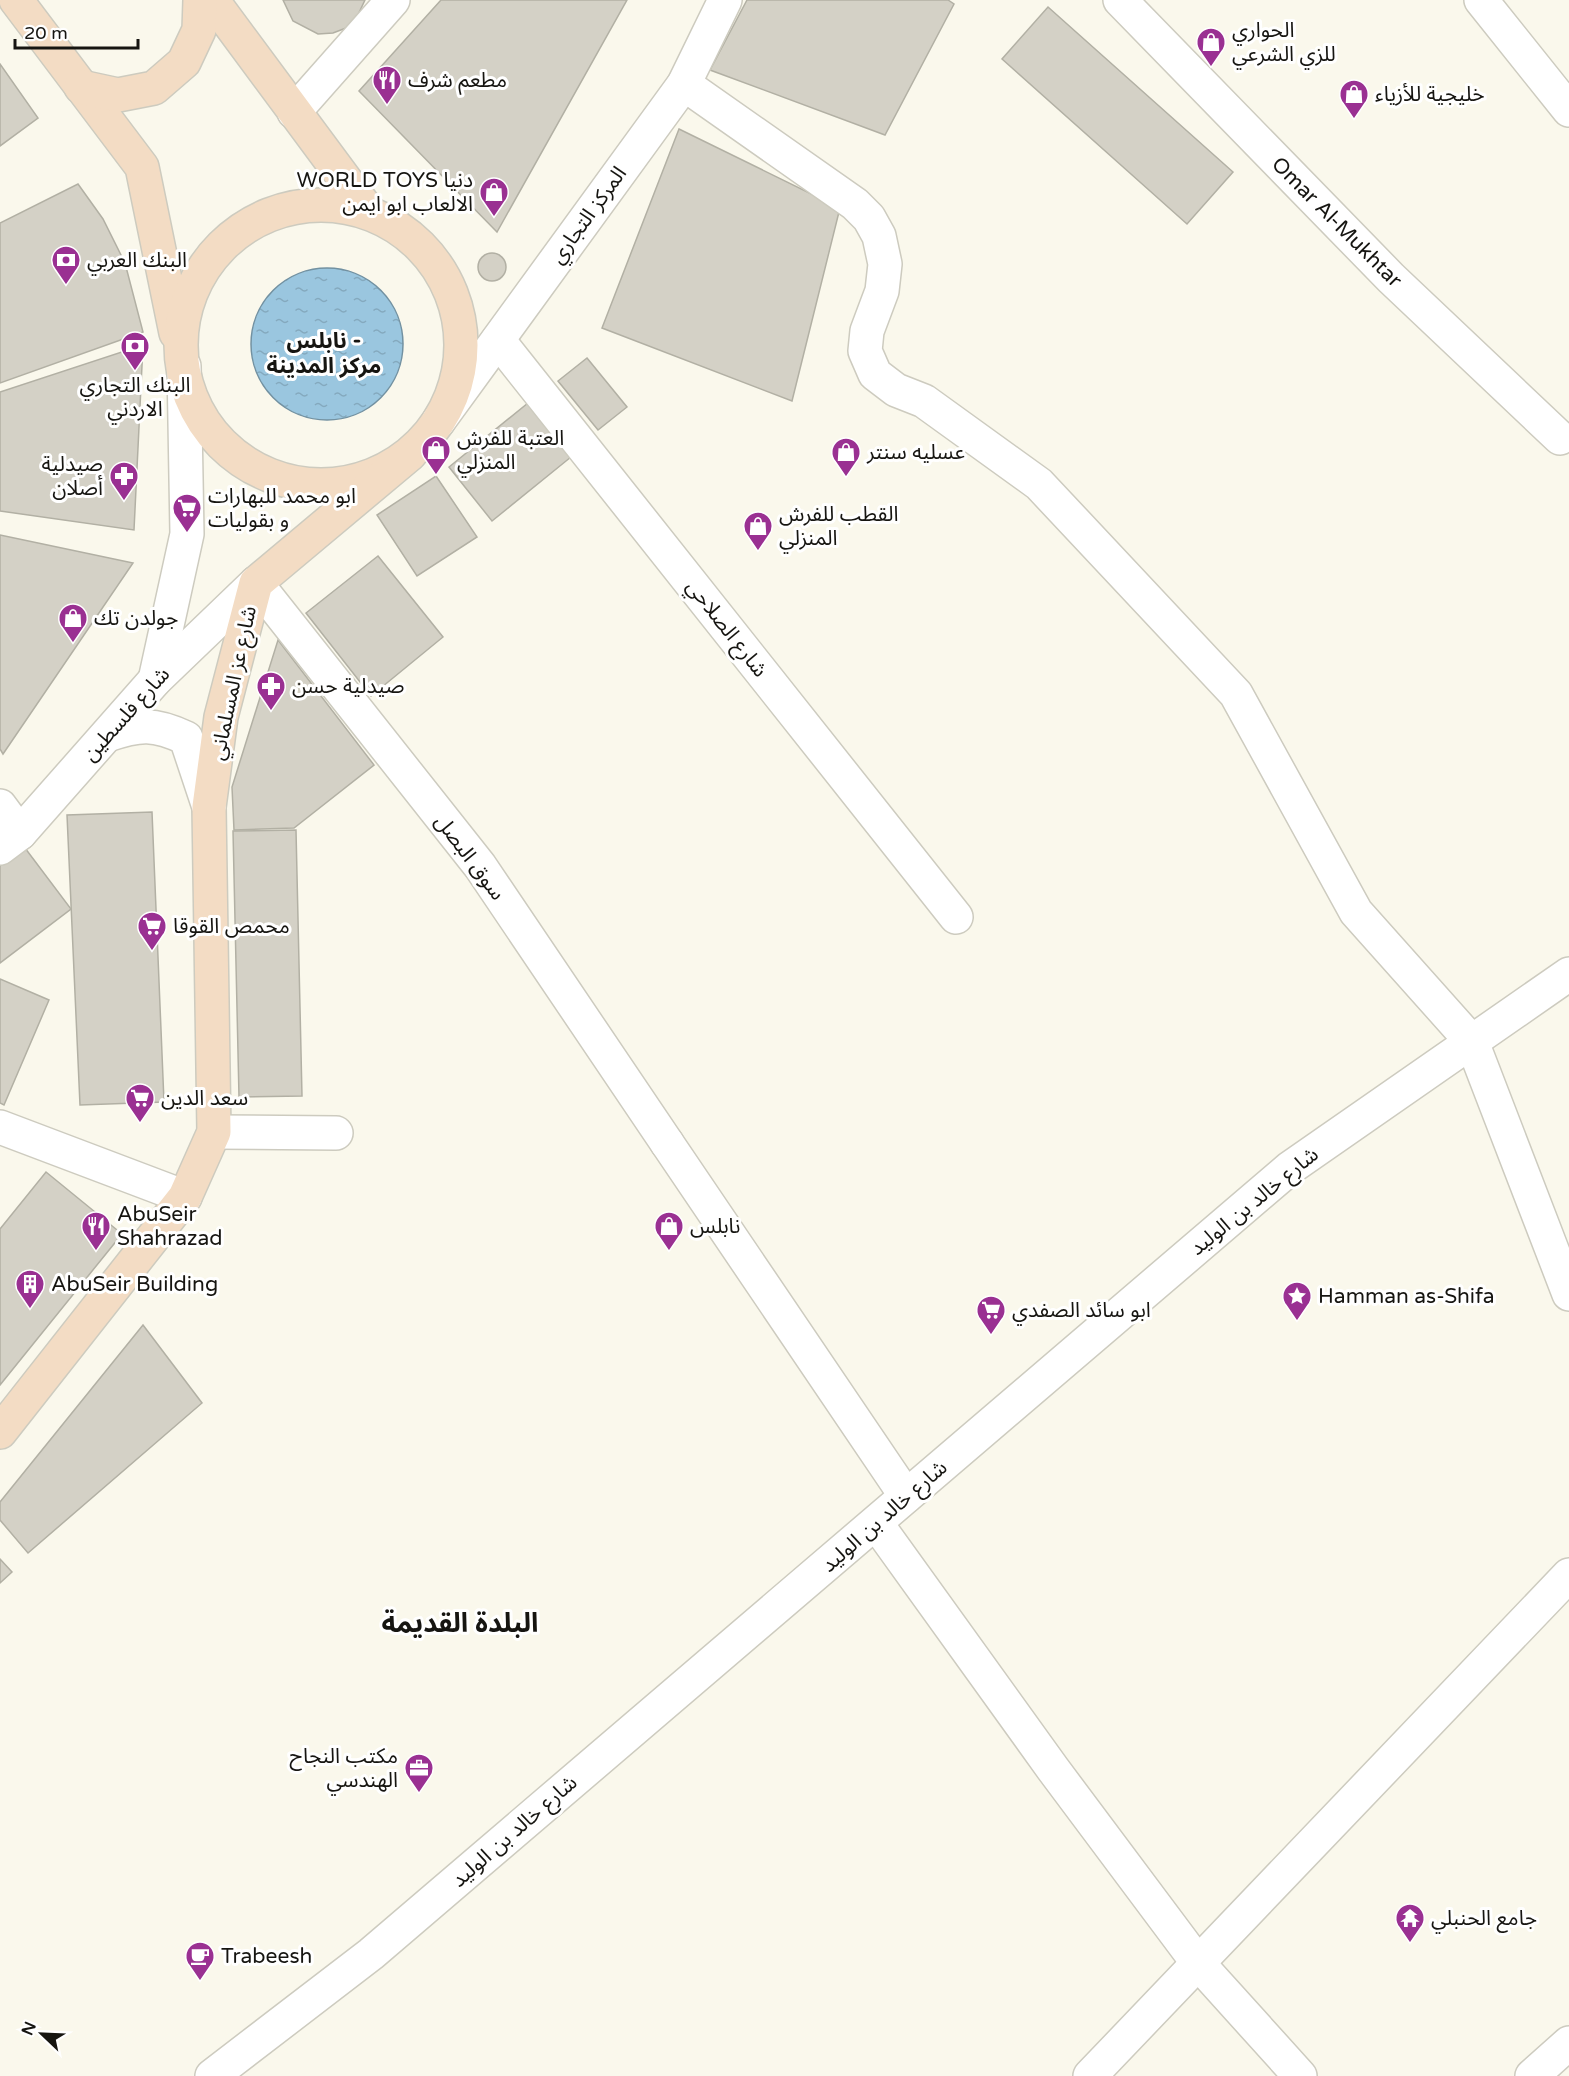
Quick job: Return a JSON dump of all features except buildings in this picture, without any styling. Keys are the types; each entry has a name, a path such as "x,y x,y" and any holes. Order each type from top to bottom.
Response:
{"main road":[{"path":"16,0 142,167 183,366"},
{"path":"81,87 118,95 154,88 184,62 199,30 200,0"},
{"path":"212,0 369,212"},
{"path":"256,584 410,454 438,422 456,384 461,342 454,300 436,263 406,232 369,212 325,203 280,209 239,230 207,262 186,303 180,348 188,393 210,432 242,463 283,480 327,485 371,476 410,454"},
{"name":"شارع عز المسلماني","path":"0,1432 185,1197 214,1132 209,807 221,717 256,584"}],"street":[{"path":"294,112 393,0"},
{"name":"المركز التجاري","path":"438,422 684,84 725,0"},
{"name":"Omar Al-Mukhtar","path":"1120,0 1391,278 1560,438"},
{"path":"1481,0 1569,110"},
{"path":"684,84 855,204 869,218 879,237 885,264 882,291 867,331 865,351 875,374 896,390 924,401 1039,484 1236,694 1356,912 1472,1042 1569,1294"},
{"name":"شارع الصلاحي","path":"498,340 956,917"},
{"path":"155,680 187,534 183,366"},
{"name":"شارع فلسطين","path":"10,840 155,680 256,584"},
{"name":"سوق البصل","path":"256,584 480,866 906,1496"},
{"path":"107,735 133,726 161,727 186,738 209,807"},
{"path":"0,806 10,840"},
{"name":"شارع خالد بن الوليد","path":"212,2076 371,1954 1290,1168 1569,974"},
{"path":"0,1126 185,1197"},
{"path":"214,1132 336,1133"},
{"path":"876,1522 1053,1768 1198,1963 1300,2076"},
{"path":"1090,2076 1569,1575"},
{"path":"1532,2076 1569,2043"}],"water":[{"path":"327,268 342,269 356,274 381,290 397,315 402,329 402,359 397,373 381,398 356,414 342,419 327,420 312,419 298,414 273,398 257,373 252,359 251,344 252,329 257,315 273,290 298,274 312,269"}],"place":[{"name":"الحواري للزي الشرعي","path":"1211,68"},
{"name":"مطعم شرف","path":"387,106"},
{"name":"خليجية للأزياء","path":"1354,120"},
{"name":"WORLD TOYS دنيا الالعاب ابو ايمن","path":"494,218"},
{"name":"البنك العربي","path":"66,286"},
{"name":"البنك التجاري الاردني","path":"135,372"},
{"name":"العتبة للفرش المنزلي","path":"436,476"},
{"name":"عسليه سنتر","path":"846,478"},
{"name":"صيدلية أصلان","path":"124,502"},
{"name":"ابو محمد للبهارات و بقوليات","path":"187,534"},
{"name":"القطب للفرش المنزلي","path":"758,552"},
{"name":"جولدن تك","path":"73,644"},
{"name":"صيدلية حسن","path":"271,712"},
{"name":"محمص القوقا","path":"152,952"},
{"name":"سعد الدين","path":"140,1124"},
{"name":"AbuSeir Shahrazad","path":"96,1252"},
{"name":"نابلس","path":"669,1252"},
{"name":"AbuSeir Building","path":"30,1310"},
{"name":"Hamman as-Shifa","path":"1297,1322"},
{"name":"ابو سائد الصفدي","path":"991,1336"},
{"name":"مكتب النجاح الهندسي","path":"419,1794"},
{"name":"جامع الحنبلي","path":"1410,1944"},
{"name":"Trabeesh","path":"200,1982"}],"district":[{"name":"نابلس - مركز المدينة","path":"324,352"},
{"name":"البلدة القديمة","path":"460,1623"}]}
